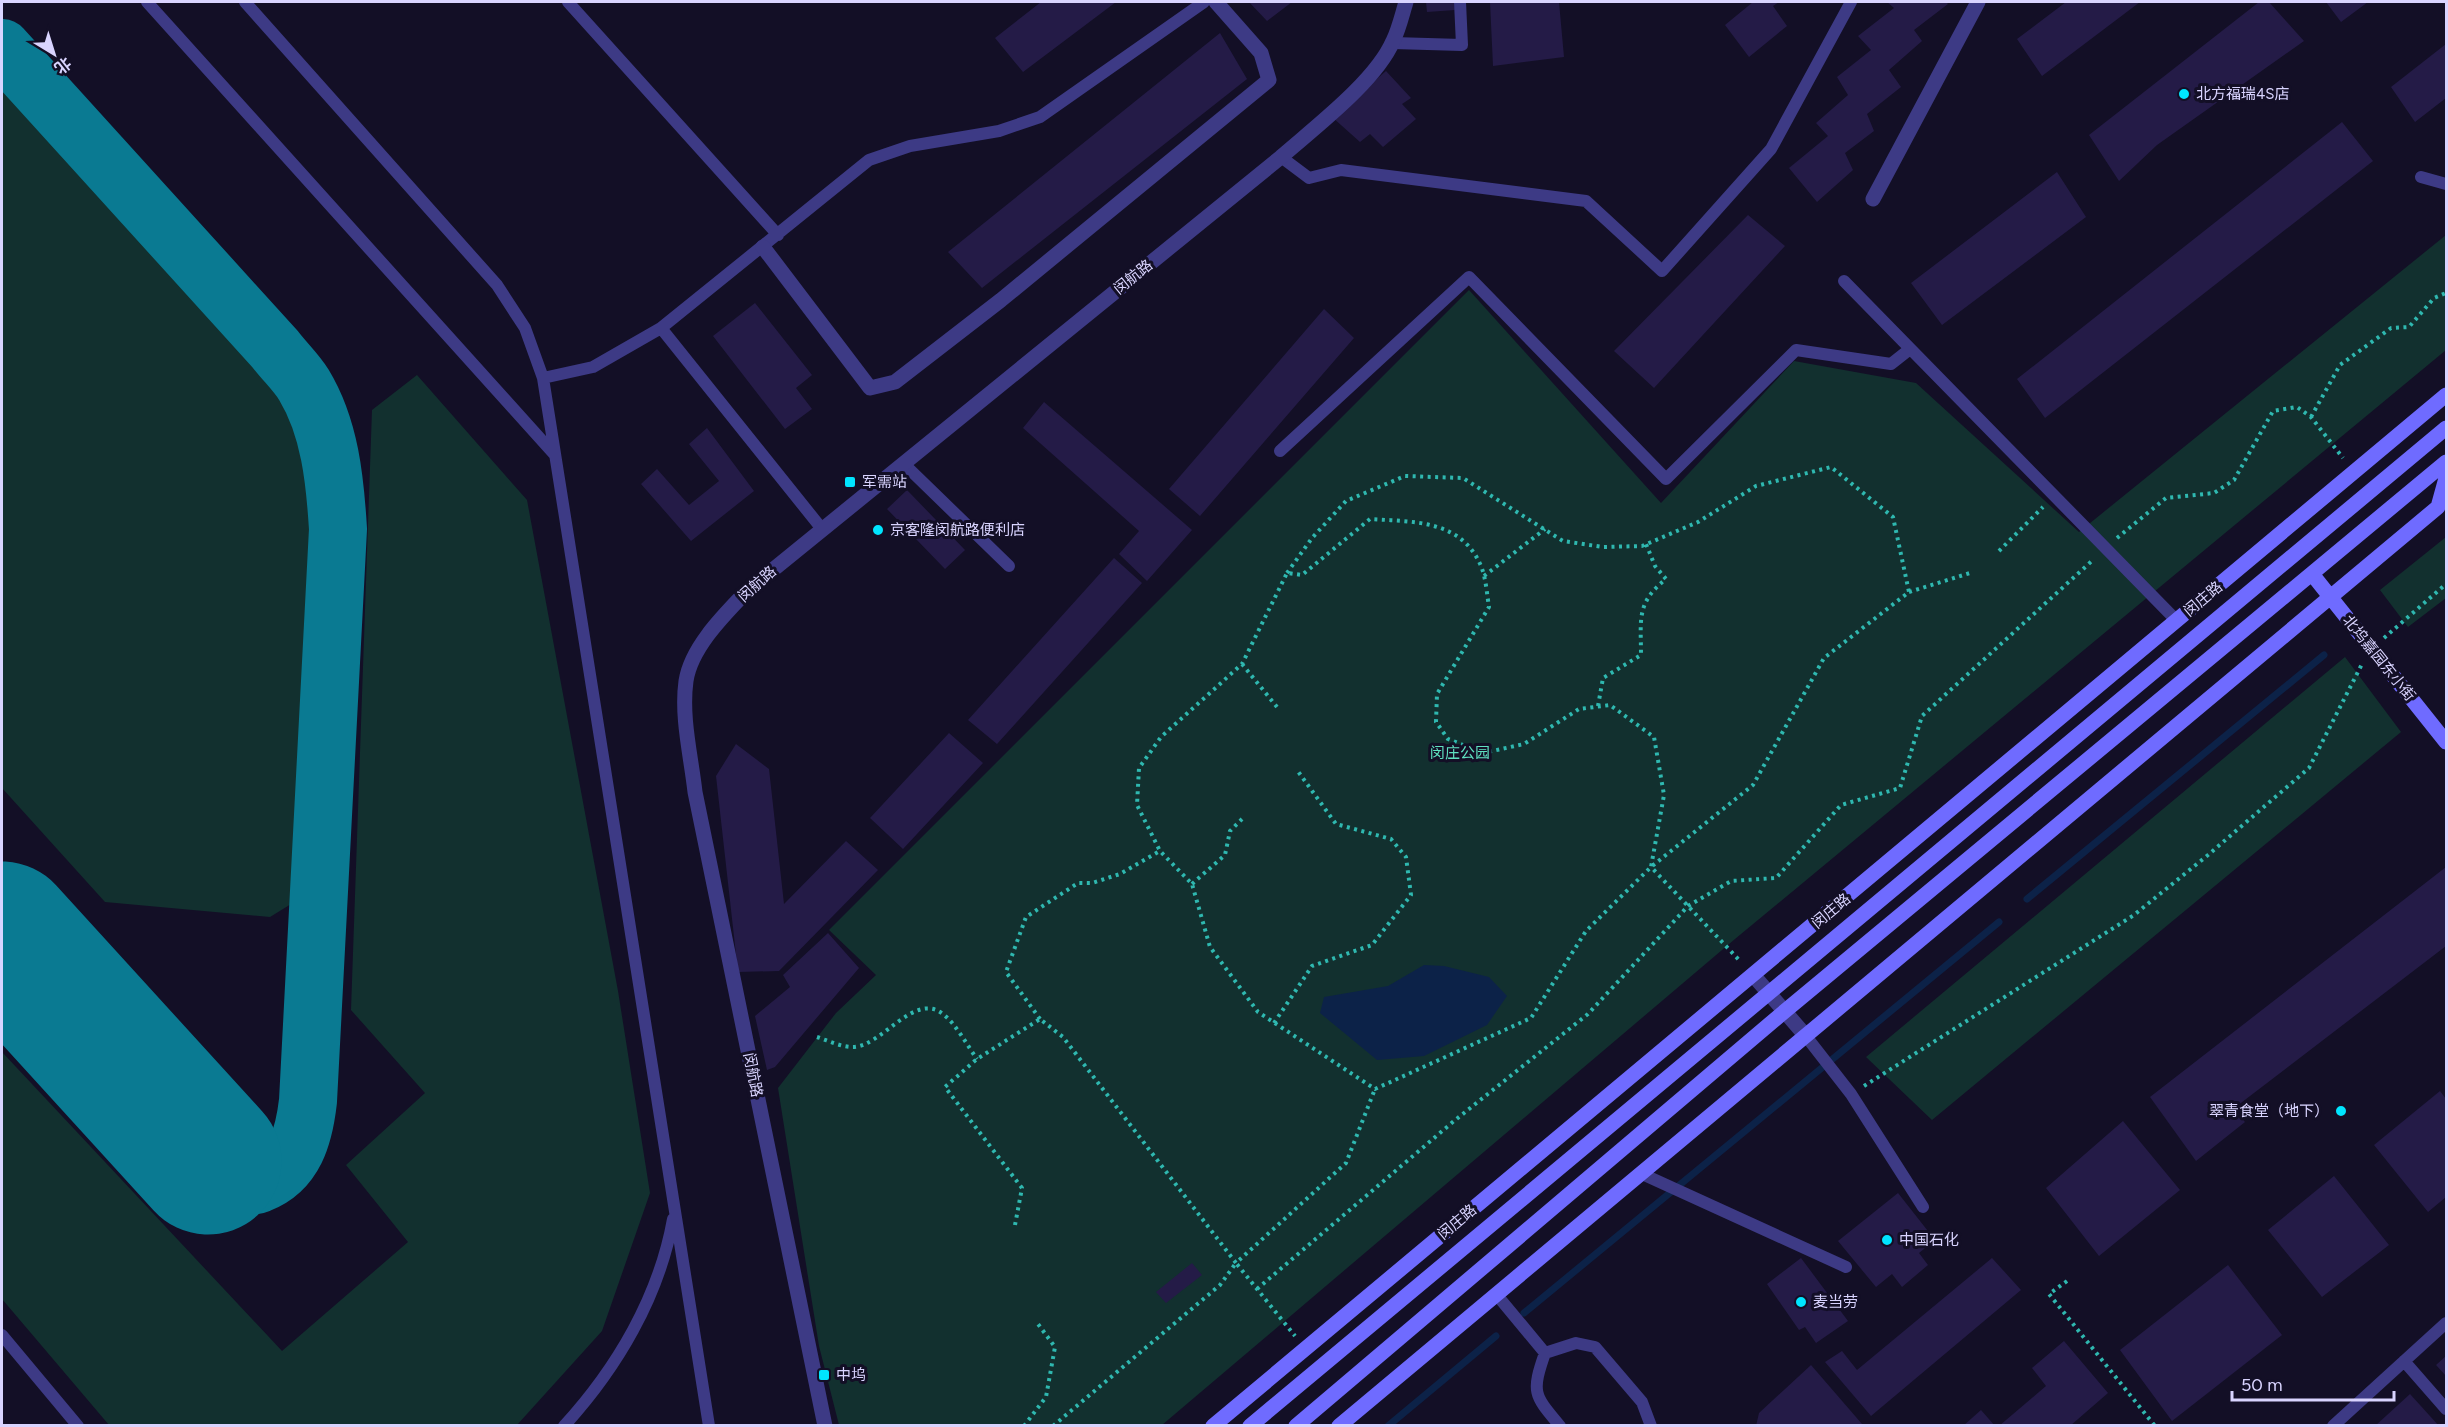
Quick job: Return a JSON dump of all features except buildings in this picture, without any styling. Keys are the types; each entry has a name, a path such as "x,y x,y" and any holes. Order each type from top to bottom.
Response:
{"street":[{"path":"763,247 870,388 895,382 1001,300 1269,80 1260,53 1216,2"},
{"name":"闵航路","path":"825,1425 698,804 686,721 686,680 702,644 748,590 1281,157 1369,76 1393,43 1406,2"},
{"path":"1873,199 1978,2"},
{"name":"闵庄路","path":"1213,1425 1754,976 2446,395"},
{"name":"闵庄路","path":"1250,1425 1770,994 2446,428"},
{"path":"1296,1425 1785,1011 2446,462"},
{"path":"1339,1425 2438,507 2446,478"},
{"name":"北坞嘉园东小街","path":"2312,574 2446,742"},
{"path":"1754,976 1805,1035"}],"lane":[{"path":"147,2 556,455"},
{"path":"245,2 497,285 525,328 543,378 709,1425"},
{"path":"568,2 778,235"},
{"path":"543,378 593,368 662,328 869,160 910,146 999,131 1040,117 1204,2"},
{"path":"1393,43 1462,45 1460,2"},
{"path":"1281,157 1309,178 1341,170 1586,201 1662,271 1771,149 1851,2"},
{"path":"2421,177 2446,184"},
{"path":"1280,451 1470,277 1666,479 1796,350 1891,364 1910,349"},
{"path":"1844,281 2177,621"},
{"path":"662,328 822,529"},
{"path":"904,464 1009,566"},
{"path":"1805,1035 1851,1094 1923,1207"},
{"path":"1640,1173 1846,1267"},
{"path":"564,1425 615,1362 641,1317 658,1274 675,1209"},
{"path":"1496,1294 1545,1353"},
{"path":"2333,1425 2446,1323"},
{"path":"2,1335 78,1425"},
{"path":"1545,1353 1576,1343 1594,1347 1642,1402 1651,1425"},
{"path":"1545,1353 1536,1379 1537,1399 1560,1425"},
{"path":"2404,1361 2446,1409"}],"path":[{"path":"2311,417 2340,365 2391,328 2409,327 2434,298 2446,293"},
{"path":"1257,1289 1454,1121 1588,1014 1688,906 1731,881 1776,878 1841,805 1900,788 1922,716 2106,548 2166,498 2214,493 2234,480 2273,411 2297,407 2311,417 2343,458 2336,465"},
{"path":"1375,1089 1258,1012 1210,947 1192,884 1160,851 1137,805 1139,768 1161,737 1242,664 1287,573 1312,538 1346,501 1405,477 1463,478 1563,541 1603,548 1646,544 1698,522 1756,486 1831,467 1893,517 1909,592"},
{"path":"1999,551 2055,496"},
{"path":"1287,573 1302,575 1370,519 1433,523 1462,539 1481,566 1489,607 1437,694 1436,722 1448,739 1483,753 1524,744 1580,709 1610,705 1654,737 1664,795 1652,867"},
{"path":"1483,577 1545,529"},
{"path":"1598,706 1603,678 1641,655 1641,612 1649,593 1666,579 1655,566 1646,544"},
{"path":"1053,1425 1220,1285 1236,1263 1346,1163 1375,1089 1531,1018 1586,931 1652,867 1753,785 1824,658 1909,592 1970,573"},
{"path":"1851,1094 2134,915 2208,855 2309,768 2345,694 2371,648 2446,584"},
{"path":"1242,664 1277,706"},
{"path":"1274,1023 1312,966 1372,945 1411,895 1406,857 1391,839 1336,824 1297,770"},
{"path":"1192,884 1225,855 1230,831 1242,819"},
{"path":"1160,851 1120,874 1092,883 1078,883 1026,917 1006,972 1040,1019 1063,1037 1236,1263 1305,1349"},
{"path":"1652,867 1754,976"},
{"path":"818,1037 835,1044 854,1047 874,1040 912,1013 931,1009 944,1014 977,1059"},
{"path":"1015,1225 1022,1188 945,1087 977,1059 1040,1019"},
{"path":"2067,1281 2049,1294 2155,1425"},
{"path":"1024,1425 1046,1397 1055,1347 1038,1324"}],"green space":[{"path":"2,75 265,365 285,405 307,459 322,522 304,886 296,901 270,917 105,902 2,788"},
{"name":"闵庄公园","path":"2446,235 2446,350 1735,939 1162,1425 839,1425 819,1346 778,1088 836,1013 876,975 829,930 1469,290 1661,503 1794,361 1916,383 2079,532"},
{"path":"417,375 527,500 618,991 650,1193 602,1331 517,1425 109,1425 2,1299 2,1052 282,1351 408,1242 346,1165 425,1093 351,1010 372,410"},
{"path":"2446,537 2446,598 2408,627 2380,590"},
{"path":"2345,657 2401,732 1932,1120 1866,1057"}],"water":[{"path":"1424,965 1444,966 1489,977 1507,996 1487,1025 1424,1056 1377,1060 1320,1013 1324,997 1388,986"}],"waterway":[{"path":"2027,899 2324,655"},
{"path":"1524,1313 1999,922"},
{"path":"1388,1426 1496,1336"}],"taxiway":[{"path":"2,48 297,376 313,402 330,455 338,529 308,1101 304,1127 296,1150 289,1161 271,1178 259,1184 253,1186 235,1184 225,1178 208,1161"}],"runway":[{"path":"2,935 208,1161"}],"place":[{"name":"北方福瑞4S店","path":"2184,94"},
{"name":"军需站","path":"850,482"},
{"name":"京客隆闵航路便利店","path":"878,530"},
{"name":"翠青食堂（地下）","path":"2341,1111"},
{"name":"中国石化","path":"1887,1240"},
{"name":"麦当劳","path":"1801,1302"},
{"name":"中坞","path":"824,1375"}]}
